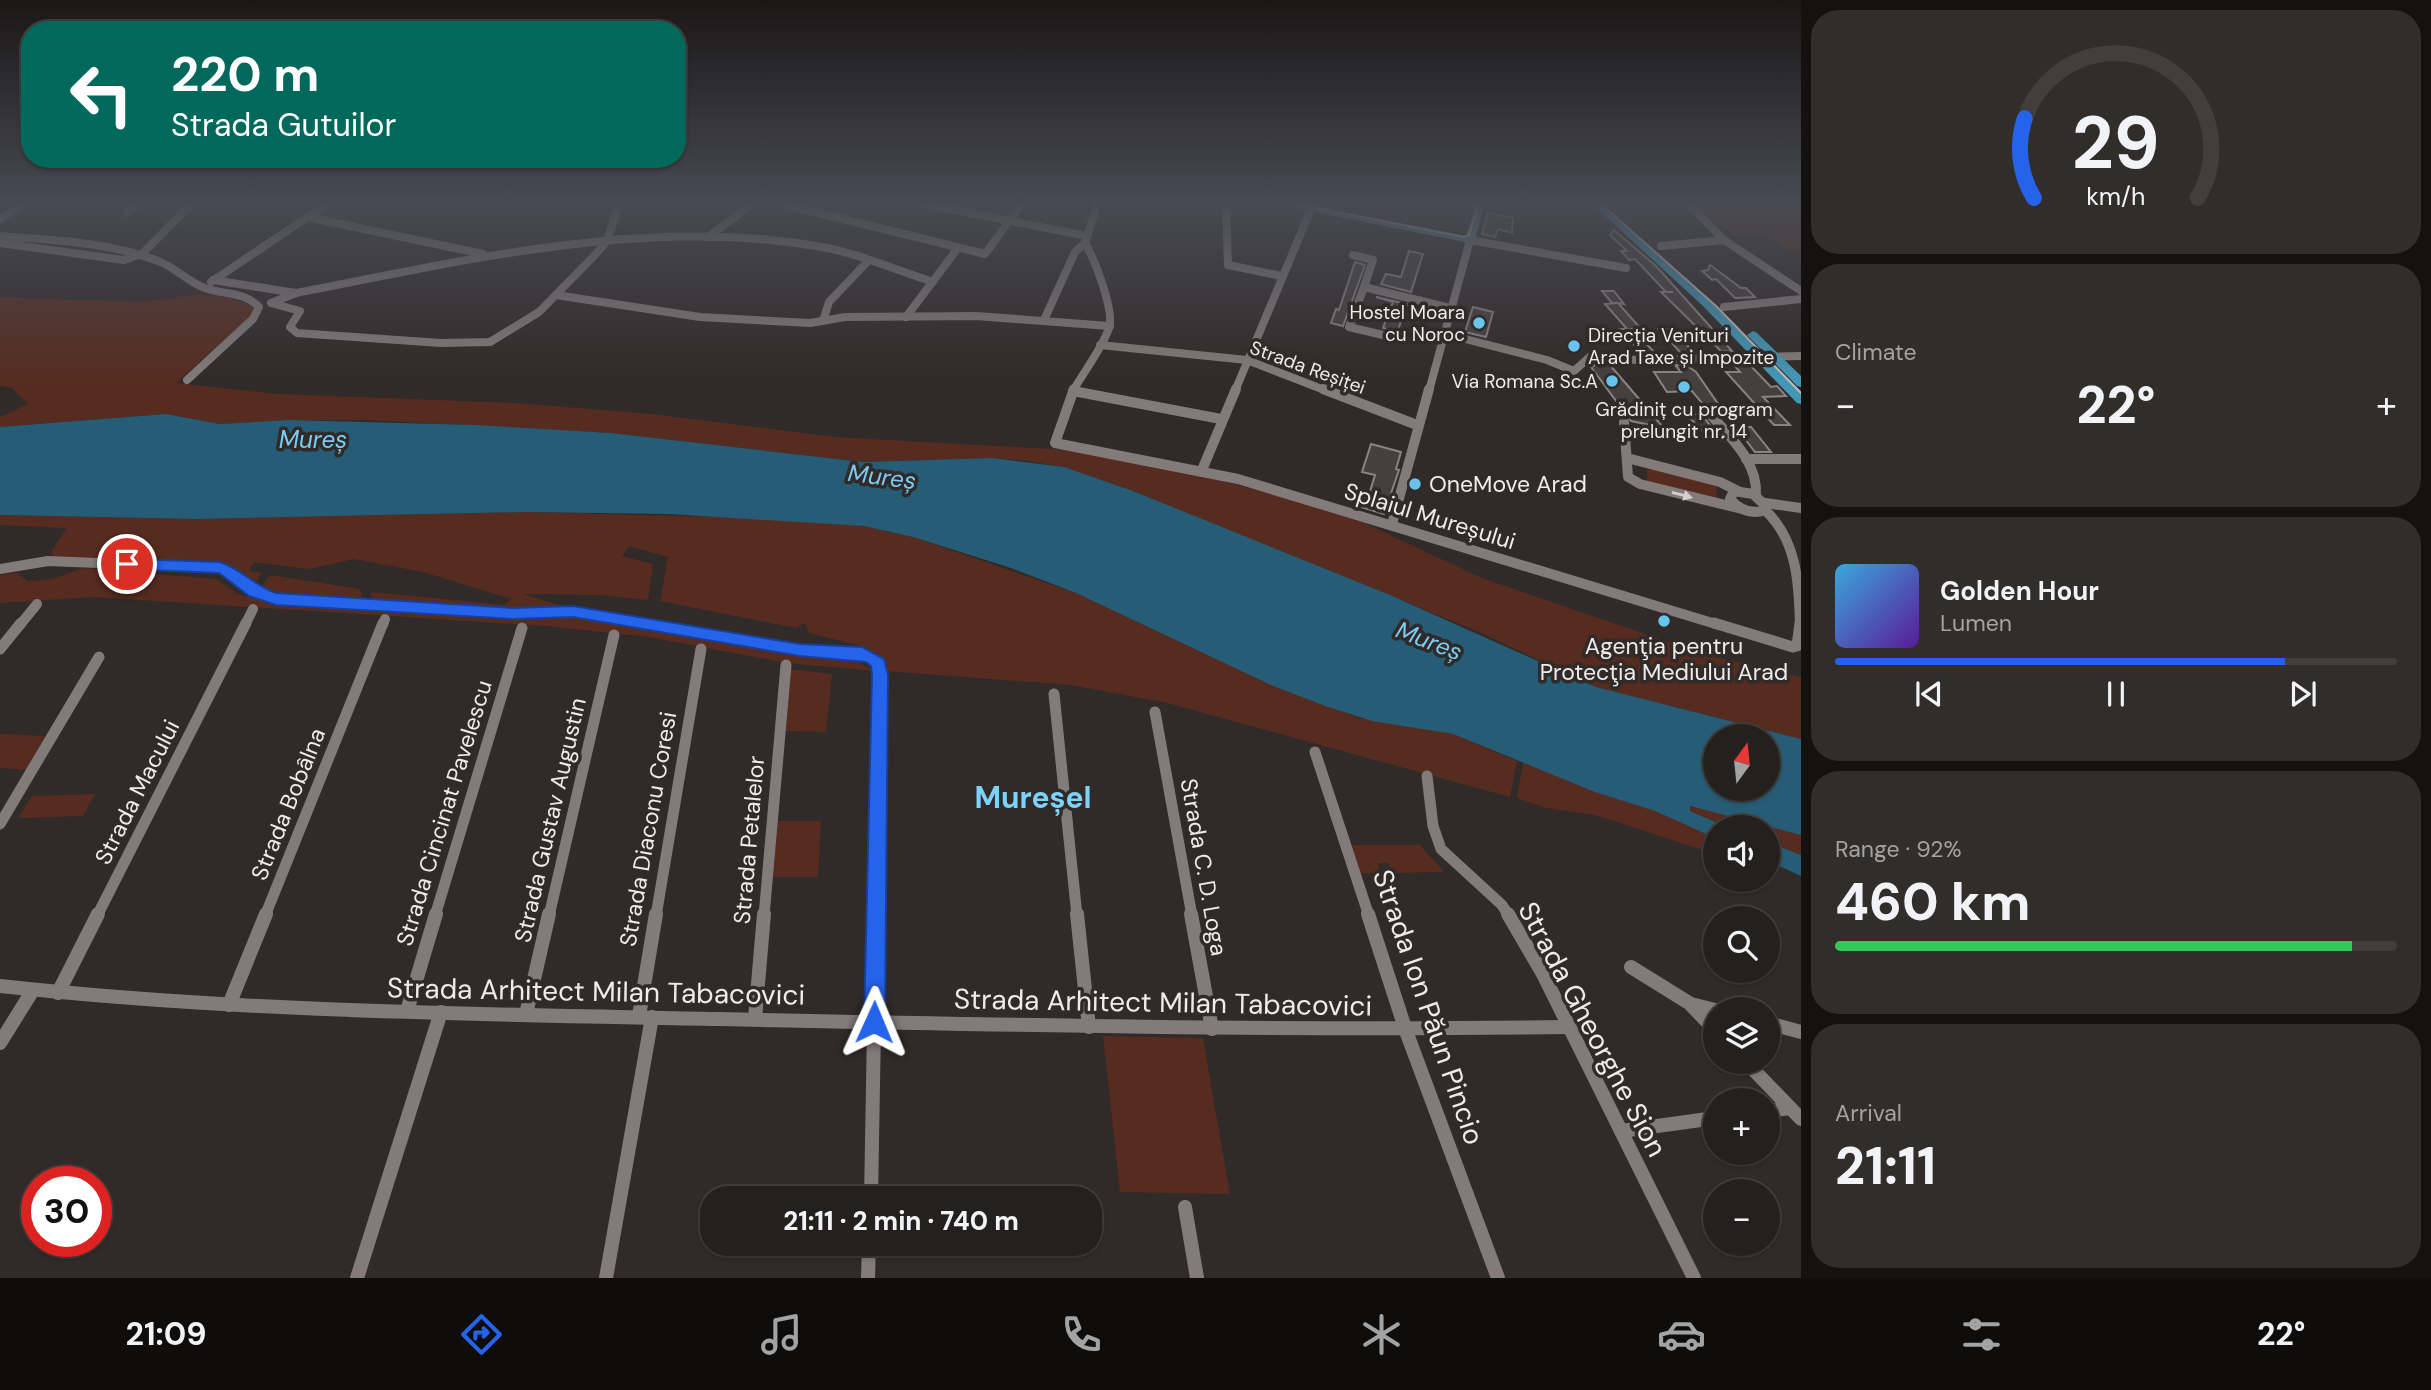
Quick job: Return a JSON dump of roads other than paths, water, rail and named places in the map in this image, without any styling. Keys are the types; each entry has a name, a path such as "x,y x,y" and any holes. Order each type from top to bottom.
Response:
{"main road":[{"path":"1660,262 1707,304 1801,400"},
{"path":"1677,262 1801,383"}],"street":[{"path":"159,262 172,266 202,287 251,299 259,311 187,380"},
{"path":"202,287 240,262"},
{"path":"461,262 301,292 271,303 300,311 290,327 297,332 440,344 490,342 539,312 588,262"},
{"path":"823,321 829,302 867,262"},
{"path":"870,262 933,282"},
{"path":"906,317 948,262"},
{"path":"1044,320 1071,262"},
{"path":"1094,262 1109,311 1110,326 1073,391 1221,419"},
{"path":"1228,262 1228,265 1282,276"},
{"path":"1202,470 1288,262"},
{"path":"1372,262 1349,327 1383,335"},
{"path":"1392,524 1464,262"},
{"path":"1591,262 1626,268"},
{"path":"1757,262 1801,291"},
{"path":"213,280 301,292"},
{"path":"1364,287 1450,307"},
{"path":"556,295 674,315 810,323 845,317 976,316 1110,326"},
{"path":"1724,307 1801,299"},
{"path":"1442,333 1547,360 1572,370 1576,370 1593,354 1613,360 1801,356"},
{"name":"Strada Reșiței","path":"1100,345 1247,359 1418,425"},
{"name":"Splaiul Mureșului","path":"1073,391 1055,443 1202,470 1392,524 1787,647 1797,646 1800,638"},
{"path":"1710,414 1746,459 1757,485 1756,495 1776,520 1792,553 1800,638"},
{"path":"1624,422 1626,474 1640,484 1755,513 1765,508 1801,508"},
{"path":"1627,458 1720,482 1738,491 1756,495"},
{"path":"1746,459 1801,459"},
{"path":"1738,491 1729,496 1742,509"},
{"path":"1765,508 1801,515"},
{"path":"0,569 48,561 220,568 229,570 255,592 276,599 513,614 573,611 800,650 862,654 871,657 879,663 880,675 871,1186"},
{"path":"0,649 37,604"},
{"name":"Strada Macului","path":"58,993 253,609"},
{"name":"Strada Bobâlna","path":"229,1005 385,619"},
{"name":"Strada Cincinat Pavelescu","path":"407,1011 522,628"},
{"name":"Strada Gustav Augustin","path":"526,1014 614,635"},
{"name":"Strada Diaconu Coresi","path":"606,1278 701,649"},
{"path":"0,824 99,657"},
{"name":"Strada Petalelor","path":"755,1019 786,666"},
{"path":"1054,694 1089,1027"},
{"name":"Strada C. D. Loga","path":"1154,712 1212,1029"},
{"name":"Strada Ion Păun Pincio","path":"1315,752 1406,1031 1497,1278"},
{"name":"Strada Gheorghe Sion","path":"1427,776 1433,826 1441,849 1502,905 1543,974 1695,1278"},
{"path":"1631,967 1689,1003 1703,1018"},
{"name":"Strada Arhitect Milan Tabacovici","path":"0,986 58,993 229,1005 441,1012 1212,1029 1406,1031 1570,1027"},
{"path":"0,1043 33,990"},
{"path":"1689,1003 1703,1007"},
{"path":"357,1278 441,1012"},
{"path":"1780,1026 1801,1032"},
{"path":"1757,1074 1801,1119"},
{"path":"1780,1109 1790,1108"},
{"path":"1621,1131 1703,1120"},
{"path":"1185,1207 1196,1278"},
{"path":"868,1278 869,1256"}],"water":[{"name":"Mureș","path":"166,414 220,424 289,420 475,425 611,433 863,462 993,458 1064,467 1133,491 1390,595 1596,687 1742,724 1703,724 1703,802 1780,802 1780,734 1801,739 1801,835 1780,830 1780,815 1724,815 1690,806 1690,811 1703,817 1703,833 1655,811 1595,792 1453,734 1372,721 1273,686 1076,593 1008,567 913,537 864,526 668,514 526,512 197,519 0,515 0,427"},
{"path":"1780,847 1801,855 1801,876 1780,866"}],"tram line":[{"path":"1666,262 1716,306 1801,393"}],"place":[{"name":"Hostel Moara cu Noroc","path":"1479,323"},
{"name":"Direcția Venituri Arad Taxe și Impozite","path":"1574,346"},
{"name":"Via Romana Sc.A","path":"1612,381"},
{"name":"Grădiniț cu program prelungit nr. 14","path":"1684,387"},
{"name":"OneMove Arad","path":"1415,484"},
{"name":"Agenţia pentru Protecţia Mediului Arad","path":"1664,621"}],"district":[{"name":"Mureșel","path":"1033,798"}]}
